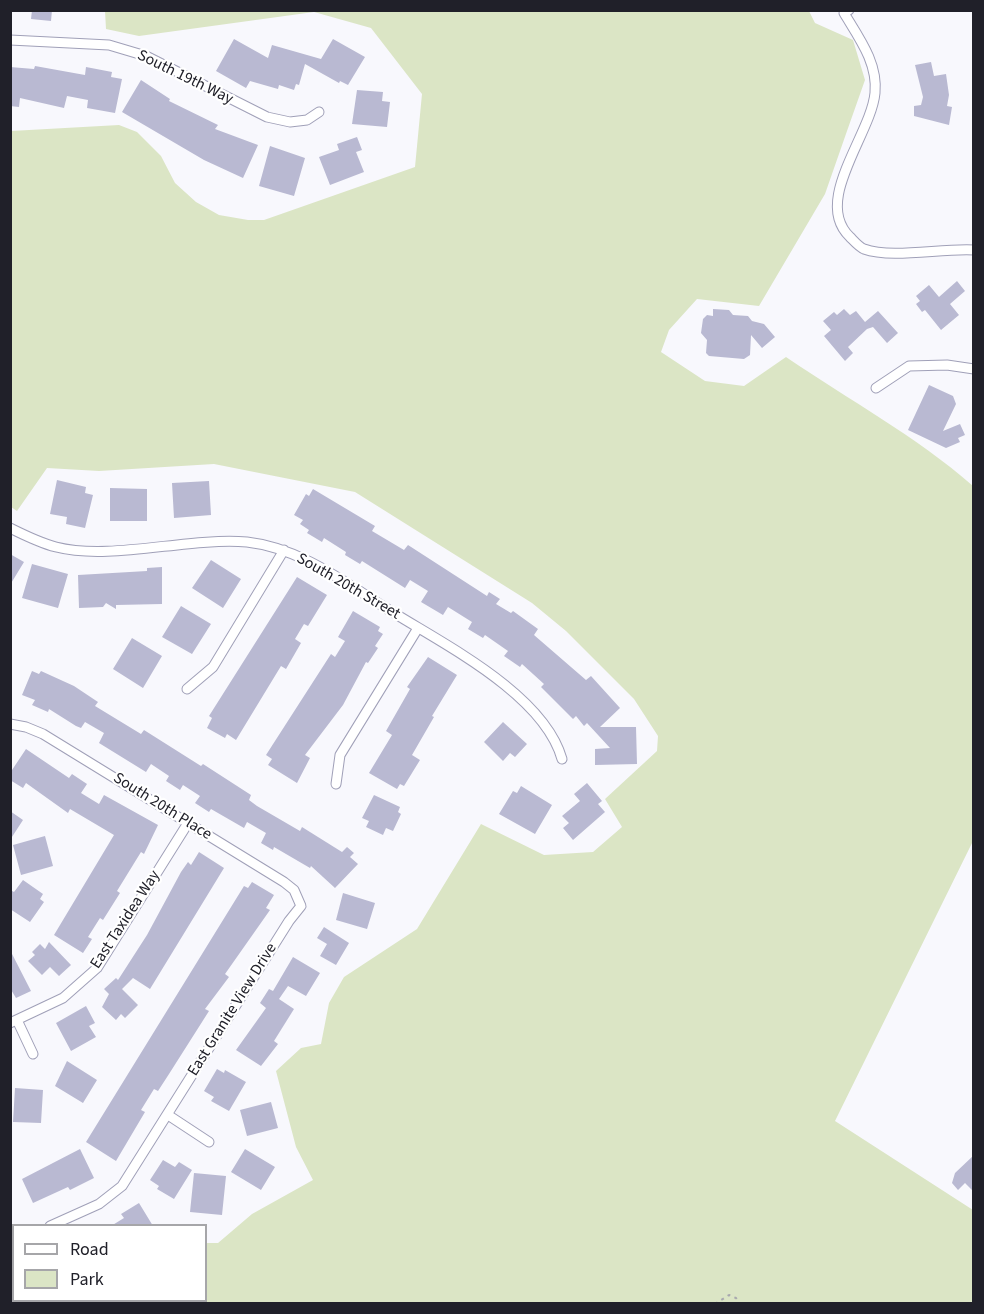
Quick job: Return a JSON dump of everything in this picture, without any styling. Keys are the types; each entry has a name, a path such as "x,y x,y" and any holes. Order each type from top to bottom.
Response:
{"street":[{"path":"849,10 844,13 872,61 875,92 869,116 844,173 836,213 843,230 862,248 883,253 950,248 974,250"},
{"name":"South 19th Way","path":"10,40 109,45 146,56 267,117 290,122 307,120 319,112"},
{"path":"876,388 909,366 947,365 974,369"},
{"name":"South 20th Street","path":"10,528 37,542 59,548 117,549 226,541 284,550 321,568 490,673 550,731 558,743 562,759"},
{"path":"186,689 213,667 284,550"},
{"path":"336,784 340,755 418,628"},
{"name":"South 20th Place","path":"10,724 43,734 284,882 294,890 301,906"},
{"name":"East Taxidea Way","path":"33,1054 14,1022 63,998 97,968 188,823"},
{"name":"East Granite View Drive","path":"54,1224 114,1195 132,1173 266,956 301,906"},
{"path":"168,1115 209,1142"}],"path":[{"path":"715,1304 729,1294 740,1304"}],"green space":[{"path":"105,11 809,11 815,23 853,40 865,80 825,194 759,306 697,299 669,330 661,352 705,381 744,386 786,357 929,451 973,486 973,841 835,1121 973,1210 973,1303 134,1303 207,1302 207,1243 218,1243 252,1214 313,1180 296,1147 276,1071 301,1048 321,1044 329,1003 344,977 417,929 481,824 544,855 593,852 622,827 605,799 657,751 658,736 634,699 566,631 532,603 355,492 214,464 99,471 47,468 17,511 11,507 11,131 119,125 137,132 161,156 175,183 196,202 219,215 248,220 264,220 415,167 422,94 371,28 314,12 139,36 106,29"}],"building":[{"path":"32,10 52,10 51,21 31,19"},
{"path":"234,39 268,58 272,45 321,59 333,39 365,57 348,85 340,81 339,83 305,64 299,85 296,84 294,90 279,85 278,89 250,81 246,88 216,71"},
{"path":"931,62 934,76 946,74 949,95 947,106 952,107 949,125 914,116 914,106 921,105 923,97 915,65"},
{"path":"35,66 85,75 86,67 112,72 111,77 122,79 115,113 87,108 88,100 67,96 64,108 20,98 19,107 10,106 10,67 34,69"},
{"path":"141,80 170,99 169,101 218,125 215,129 258,145 243,178 204,160 122,112"},
{"path":"357,90 383,92 382,101 390,102 387,127 352,124"},
{"path":"357,137 362,150 356,152 364,172 330,185 319,157 339,150 337,144"},
{"path":"270,146 305,158 294,196 259,186"},
{"path":"957,281 965,291 950,304 959,315 941,330 925,310 922,312 916,304 920,301 916,296 929,285 939,297"},
{"path":"713,309 729,310 733,315 748,316 752,321 764,324 775,337 762,348 751,335 750,355 744,359 709,356 706,353 707,340 701,333 703,319 707,315 713,316"},
{"path":"844,309 850,315 856,311 865,322 878,311 898,333 887,343 873,327 867,329 848,347 853,353 845,361 824,336 831,330 823,321 834,312 837,315"},
{"path":"929,385 953,396 956,404 943,431 960,424 965,435 958,438 960,442 946,448 908,430"},
{"path":"57,480 86,487 85,493 93,495 85,528 66,524 67,517 50,514"},
{"path":"209,481 211,515 174,518 172,483"},
{"path":"110,488 147,489 147,521 110,521"},
{"path":"313,489 375,526 372,531 404,550 408,545 487,596 489,592 500,599 496,604 511,613 513,611 538,629 534,635 586,680 591,676 620,708 600,727 636,727 637,764 595,765 595,749 610,748 587,723 584,726 576,716 573,719 541,687 544,684 522,664 520,667 504,656 508,651 485,635 483,638 468,629 472,622 448,607 443,615 421,602 428,591 410,580 405,588 362,561 360,564 345,555 346,552 324,538 322,542 307,533 309,530 300,524 303,520 294,515 306,494 309,496"},
{"path":"10,554 24,562 10,585"},
{"path":"211,560 241,579 223,608 192,588"},
{"path":"32,564 68,574 58,608 22,598"},
{"path":"162,567 162,604 116,605 116,609 106,603 103,607 79,608 78,575 147,571 147,568"},
{"path":"297,577 327,595 308,626 304,624 295,639 301,643 286,669 281,666 236,740 227,734 225,738 207,728 212,718 209,716"},
{"path":"181,606 211,624 192,654 162,637"},
{"path":"353,611 380,627 378,631 383,634 375,646 378,648 368,663 366,662 343,705 305,755 310,758 297,783 268,765 272,759 266,755 331,654 335,657 345,641 338,637"},
{"path":"132,638 162,656 143,688 113,669"},
{"path":"428,657 457,675 412,755 420,760 404,786 400,784 397,789 369,773 392,735 386,731 410,689 407,687"},
{"path":"32,671 39,674 41,671 74,686 98,702 95,706 141,734 144,730 201,766 203,764 251,795 249,800 257,806 300,831 302,827 342,852 347,847 354,853 350,857 358,864 335,888 311,866 310,868 274,847 273,850 261,843 266,833 247,822 244,828 211,809 209,812 195,803 200,796 183,785 180,790 166,781 169,776 151,764 146,772 99,743 104,733 85,722 81,728 49,709 48,712 32,705 35,700 22,695"},
{"path":"503,722 527,744 515,757 510,753 503,761 484,742"},
{"path":"26,749 69,778 72,774 87,784 81,793 99,804 104,795 158,825 144,854 141,852 117,891 120,893 103,920 100,918 88,937 92,939 83,953 54,935 114,835 70,809 68,813 26,783 23,788 10,780 10,773"},
{"path":"587,783 602,801 598,804 605,812 573,840 563,828 569,823 562,816 580,801 574,794"},
{"path":"521,786 552,805 535,834 499,814 513,791 517,793"},
{"path":"374,795 400,807 398,812 401,814 393,831 386,828 383,835 366,827 369,821 362,818"},
{"path":"10,811 23,820 10,840"},
{"path":"45,836 53,866 21,875 13,845"},
{"path":"199,852 224,868 150,989 133,978 122,989 138,1005 125,1018 121,1014 116,1020 102,1007 109,994 104,989 116,978 118,980 147,935 181,872 188,862 191,865"},
{"path":"23,880 43,894 40,899 44,902 30,922 10,909 10,890 14,892"},
{"path":"252,882 274,895 266,908 270,910 225,974 229,977 205,1009 209,1011 169,1074 158,1091 154,1089 141,1110 145,1112 116,1161 86,1142 244,886 248,888"},
{"path":"343,893 375,903 367,929 336,920"},
{"path":"324,927 349,943 336,965 320,956 327,944 317,938"},
{"path":"49,942 71,965 59,976 50,967 42,975 28,961 35,955 32,952 40,944 45,949"},
{"path":"10,950 31,991 16,998 10,988"},
{"path":"293,957 320,973 306,996 288,986 279,999 294,1009 274,1041 278,1044 261,1066 236,1050 266,1008 260,1003 269,989 273,991"},
{"path":"86,1006 95,1023 89,1026 96,1037 71,1051 56,1023"},
{"path":"67,1061 97,1080 83,1103 55,1086"},
{"path":"217,1069 224,1073 225,1070 246,1082 229,1111 211,1101 214,1097 204,1091"},
{"path":"15,1088 43,1090 41,1123 13,1122"},
{"path":"271,1102 278,1128 247,1136 240,1110"},
{"path":"80,1149 94,1178 70,1190 68,1187 33,1203 22,1179"},
{"path":"245,1149 275,1167 261,1190 231,1172"},
{"path":"974,1155 974,1192 965,1183 958,1190 952,1183 955,1173"},
{"path":"163,1160 175,1167 179,1162 192,1170 174,1199 157,1189 159,1186 150,1180"},
{"path":"194,1173 226,1176 222,1215 190,1212"},
{"path":"139,1203 152,1224 114,1224 124,1218 121,1214"}]}
